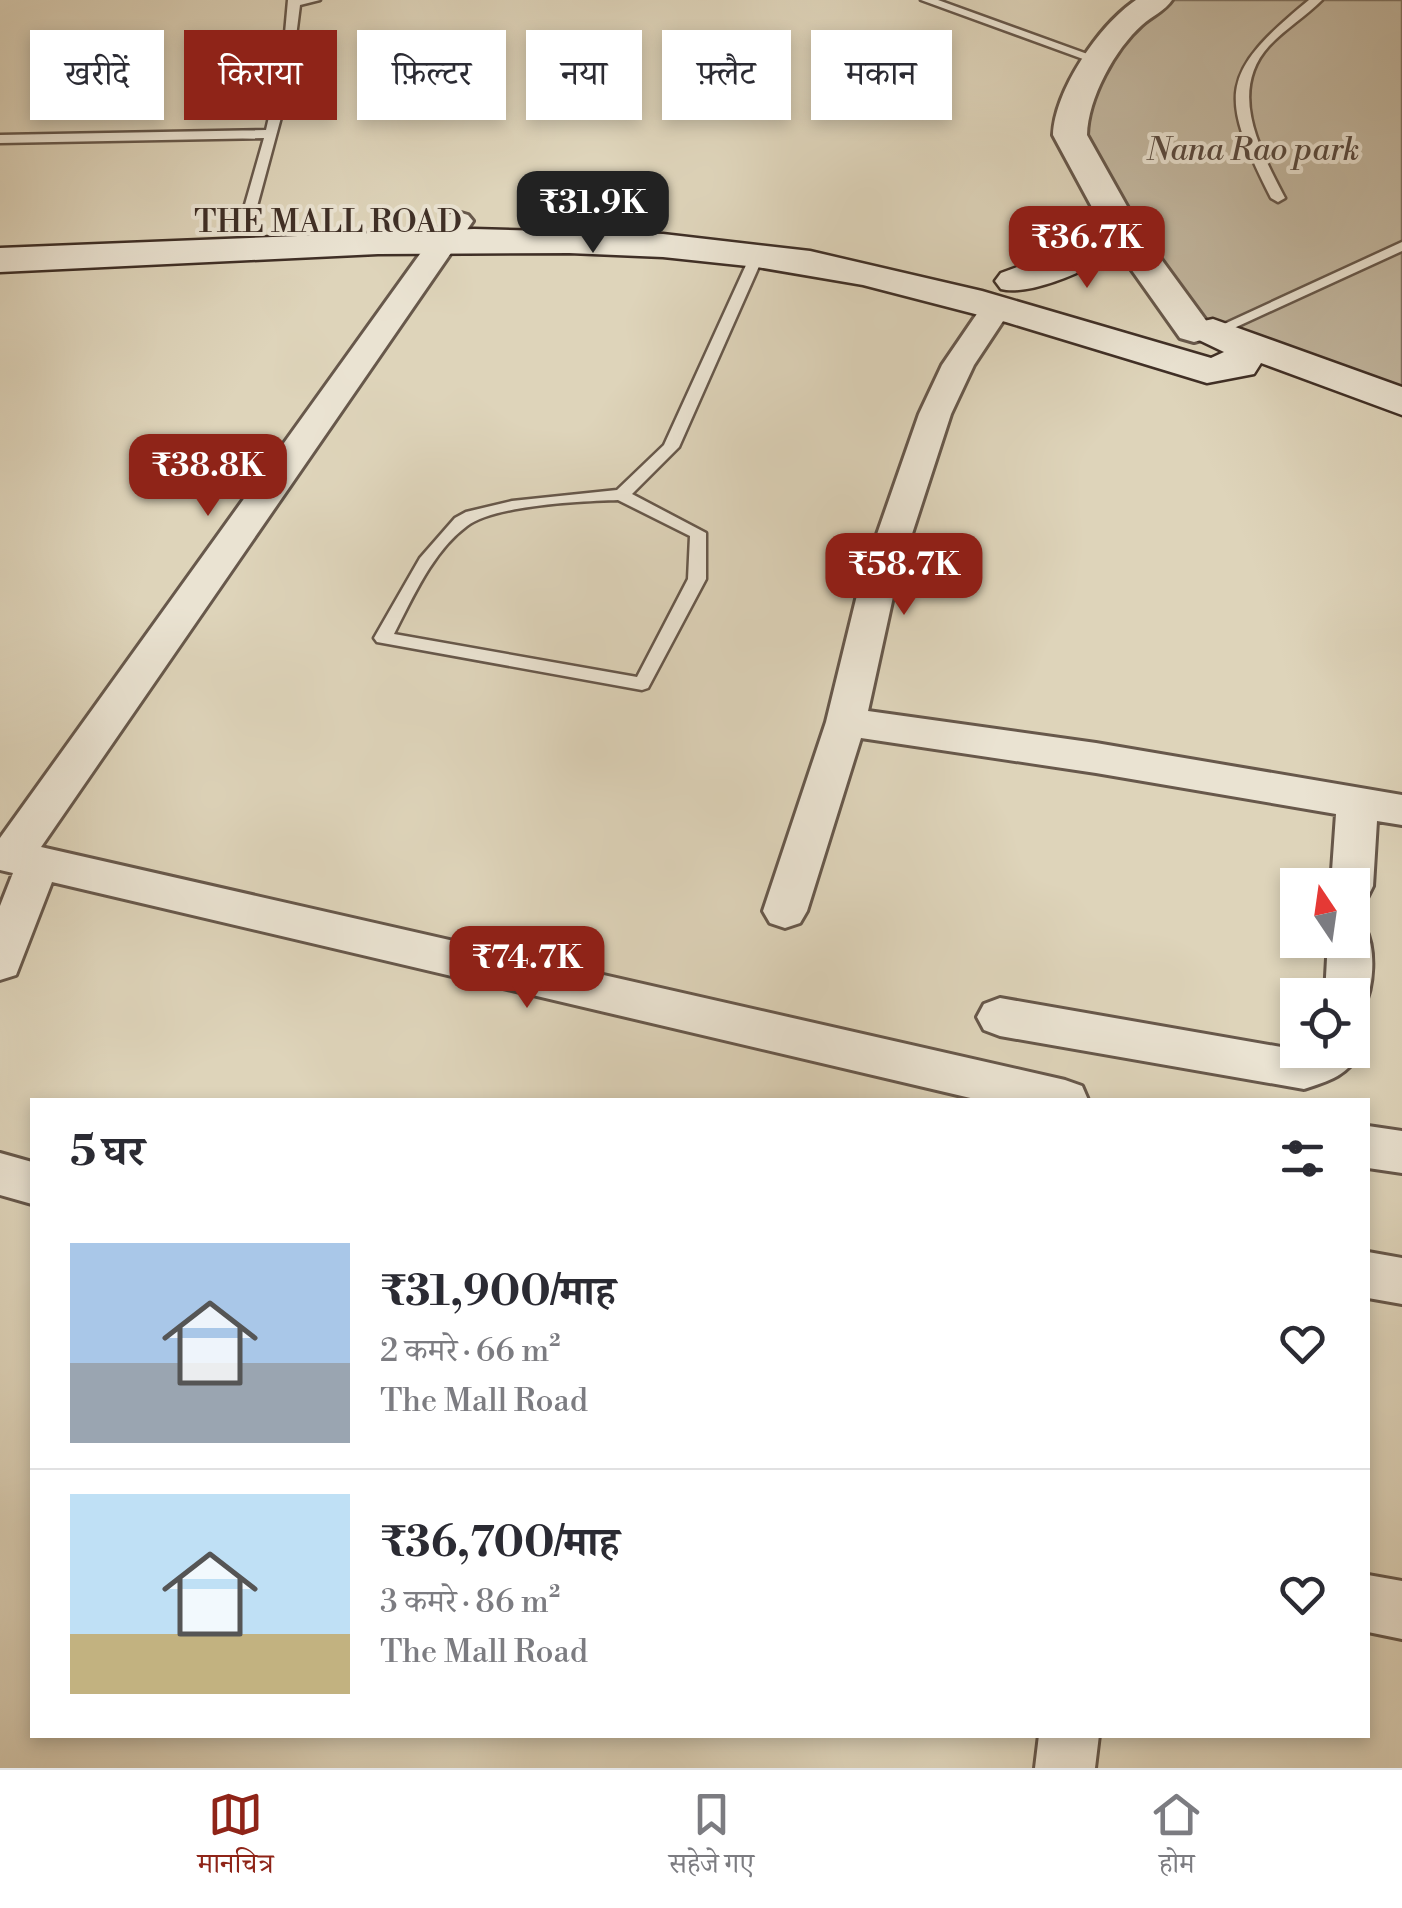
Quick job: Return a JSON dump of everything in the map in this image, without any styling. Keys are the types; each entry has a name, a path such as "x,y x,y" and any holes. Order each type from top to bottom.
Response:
{"main road":[{"name":"THE MALL ROAD","path":"0,224 247,222 450,232 757,255 1005,295 1202,344 1402,402"},
{"name":"THE MALL ROAD","path":"0,260 450,232 688,223 756,229 912,254 1005,295"},
{"path":"1005,295 1121,229"},
{"name":"THE MALL ROAD","path":"1202,344 1402,439"}],"street":[{"path":"1140,4 1112,35 1098,60 1076,107 1070,135 1121,229 1202,344"},
{"path":"0,962 17,857 450,232"},
{"path":"786,911 846,722 878,582 935,414 958,365 1005,295"},
{"path":"846,722 1096,758 1402,810"},
{"path":"1353,868 1357,803"},
{"path":"17,857 1056,1098"},
{"path":"1000,1017 1280,1064"},
{"path":"1370,1148 1402,1152"},
{"path":"0,1174 30,1182"},
{"path":"1370,1275 1402,1282"},
{"path":"1370,1604 1402,1610"},
{"path":"1065,1768 1069,1738"}],"lane":[{"path":"247,222 271,134 294,1 314,0"},
{"path":"927,0 1098,60"},
{"path":"1278,198 1250,141 1244,100 1248,67 1264,46 1316,0"},
{"path":"0,139 271,134"},
{"path":"1202,344 1402,246"},
{"path":"1384,253 1402,262"},
{"path":"621,495 698,533 696,580 642,684 383,638 415,578 463,518 572,495 621,495 671,446 757,255"}],"green space":[{"name":"Nana Rao park","path":"1173,0 1402,0 1402,405 1209,327 1123,227 1076,116 1112,38"}]}
